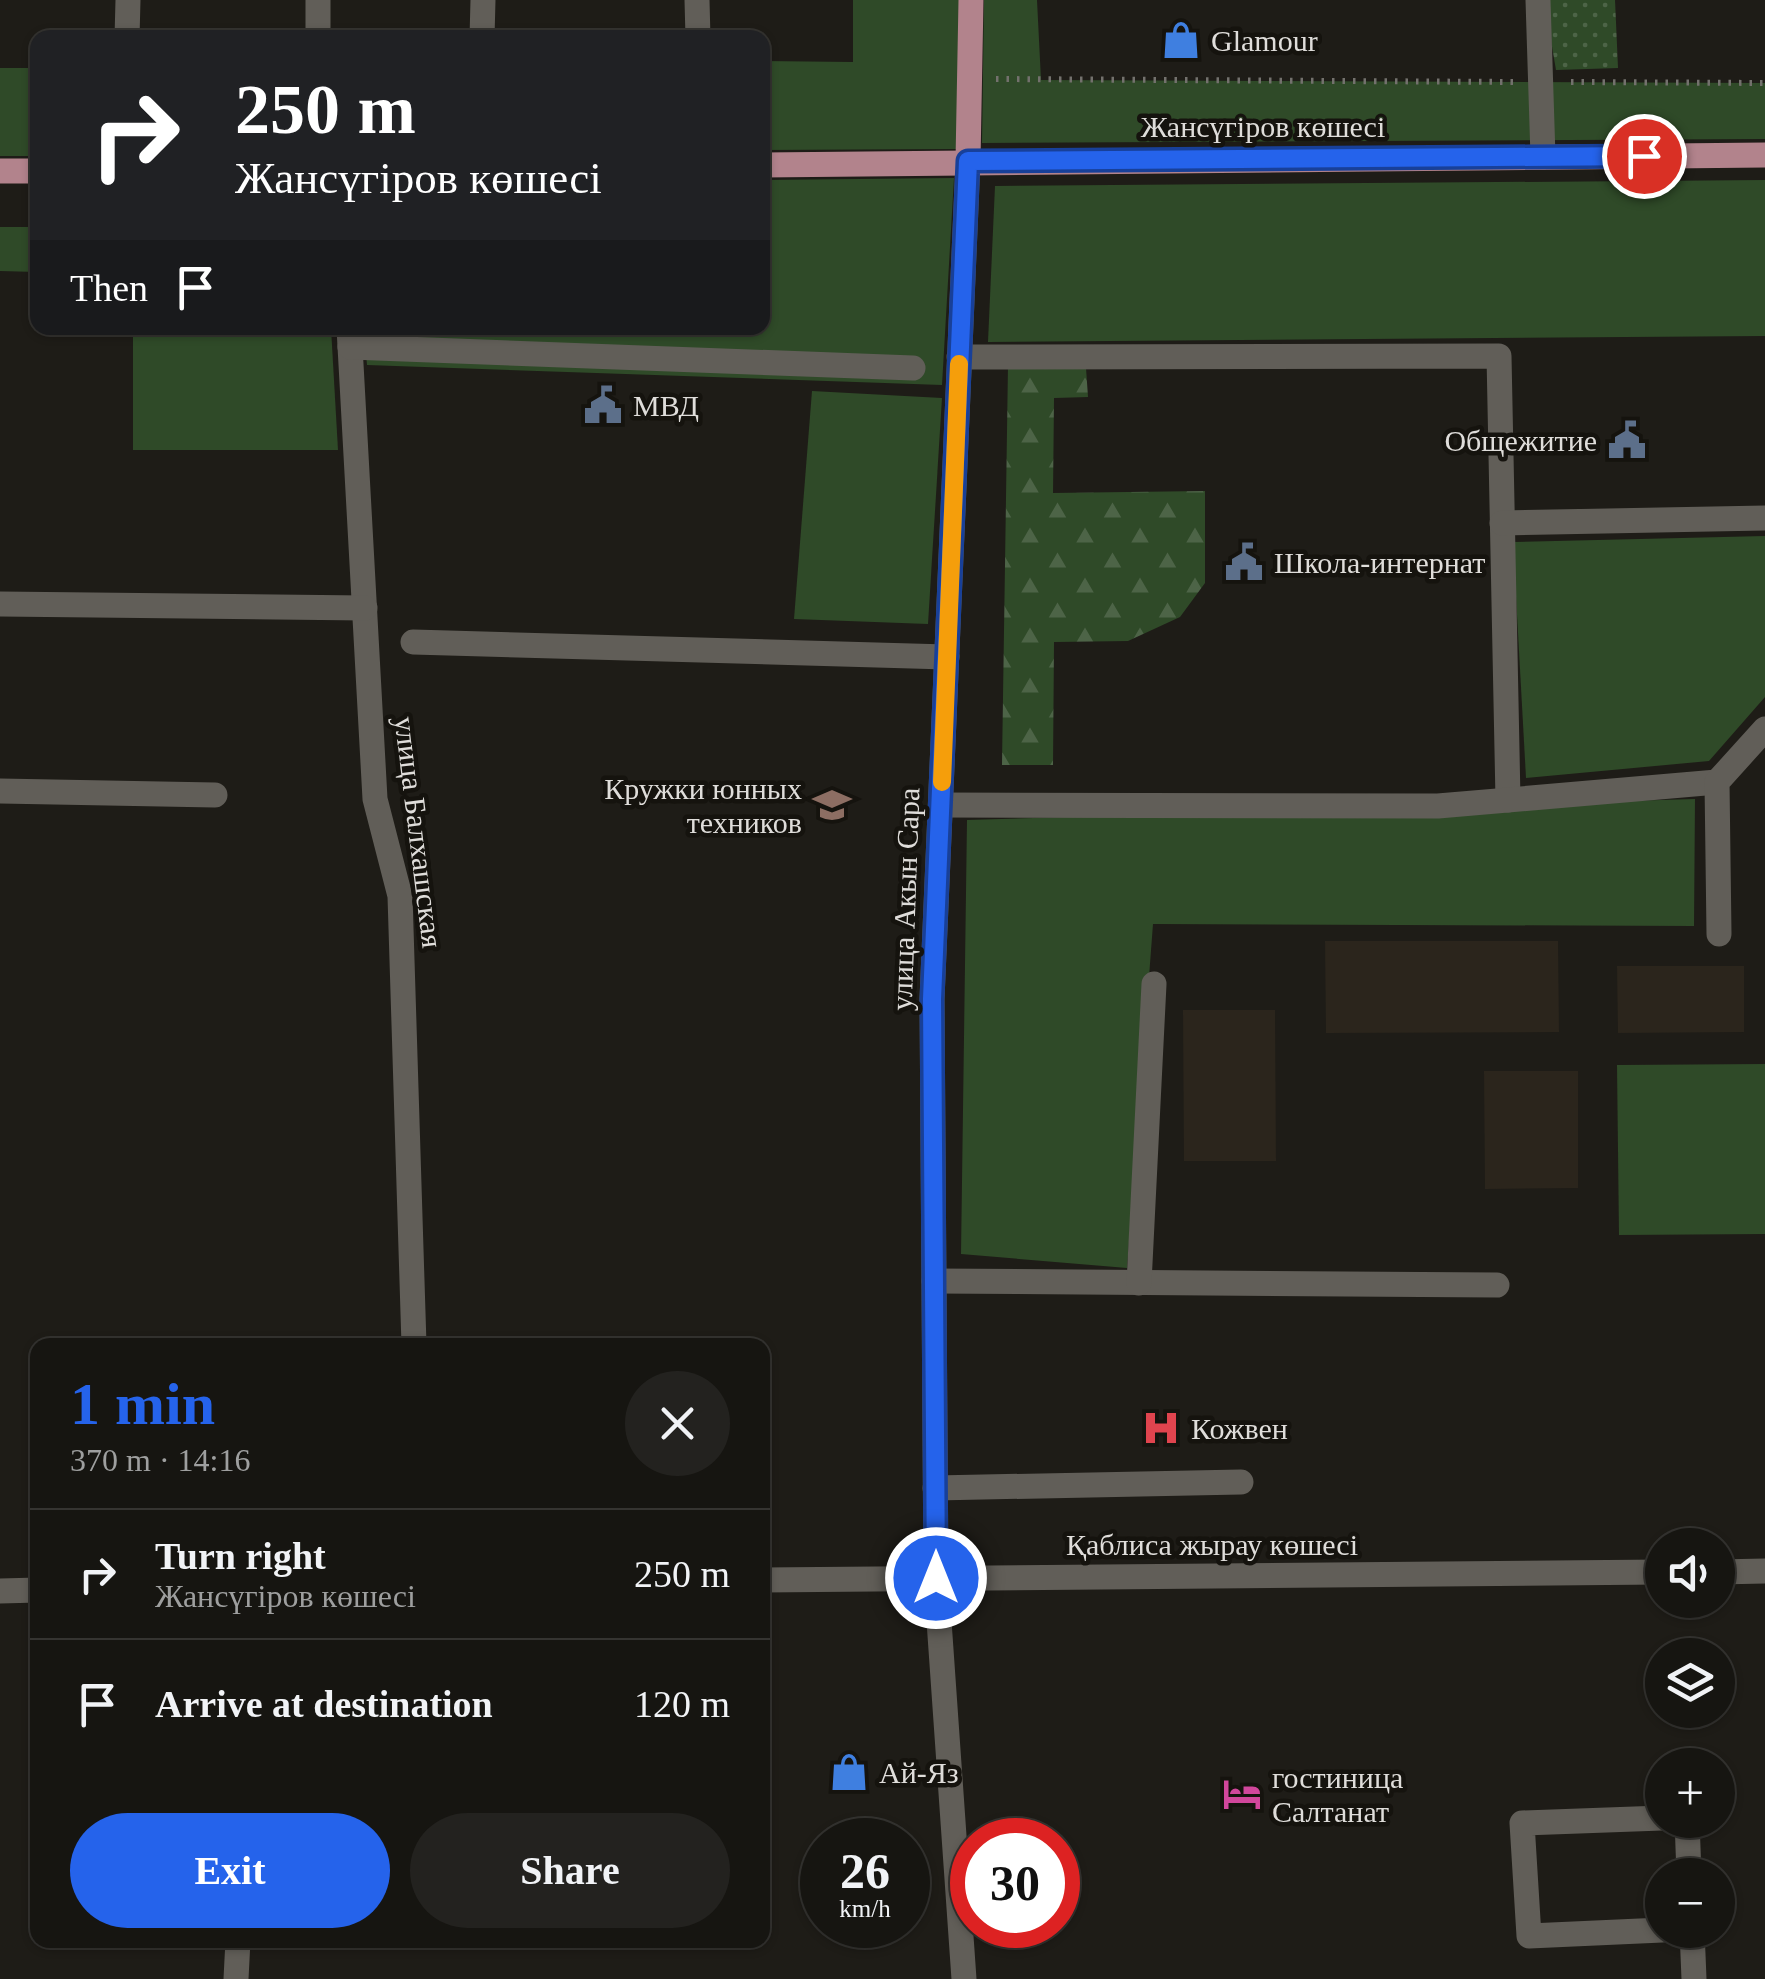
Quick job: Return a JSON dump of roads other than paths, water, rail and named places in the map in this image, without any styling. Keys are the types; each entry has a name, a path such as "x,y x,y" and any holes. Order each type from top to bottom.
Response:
{"main road":[{"name":"улица Акын Сара","path":"968,161 971,0"},
{"name":"Жансүгіров көшесі","path":"770,164 1765,155"},
{"path":"0,171 30,171"}],"street":[{"path":"128,0 128,30"},
{"path":"318,0 318,30"},
{"path":"482,30 483,0"},
{"path":"697,0 698,30"},
{"path":"1538,0 1544,157"},
{"name":"улица Акын Сара","path":"964,1979 936,1578 932,999 968,161"},
{"path":"350,337 913,368"},
{"name":"улица Балхашская","path":"350,337 375,799 400,896 414,1338"},
{"path":"959,357 1499,356 1508,800"},
{"path":"1502,523 1765,518"},
{"path":"0,604 365,608"},
{"path":"412,642 947,656"},
{"path":"941,804 1438,806 1717,782 1765,730"},
{"path":"1717,782 1719,934"},
{"path":"0,790 216,795"},
{"path":"1139,1283 1154,984"},
{"path":"934,1281 1498,1285"},
{"path":"935,1488 1241,1482"},
{"name":"Қаблиса жырау көшесі","path":"770,1580 1645,1572"},
{"path":"1735,1572 1765,1572"},
{"path":"0,1591 30,1590"},
{"path":"1645,1819 1522,1823 1529,1936 1645,1931"},
{"path":"236,1979 238,1948"},
{"path":"1693,1948 1694,1979"}],"place":[{"name":"Glamour","path":"1181,40"},
{"name":"МВД","path":"603,405"},
{"name":"Общежитие","path":"1627,440"},
{"name":"Школа-интернат","path":"1244,562"},
{"name":"Кружки юнных техников","path":"832,805"},
{"name":"Кожвен","path":"1161,1428"},
{"name":"Ай-Яз","path":"849,1772"},
{"name":"гостиница Салтанат","path":"1242,1794"}]}
